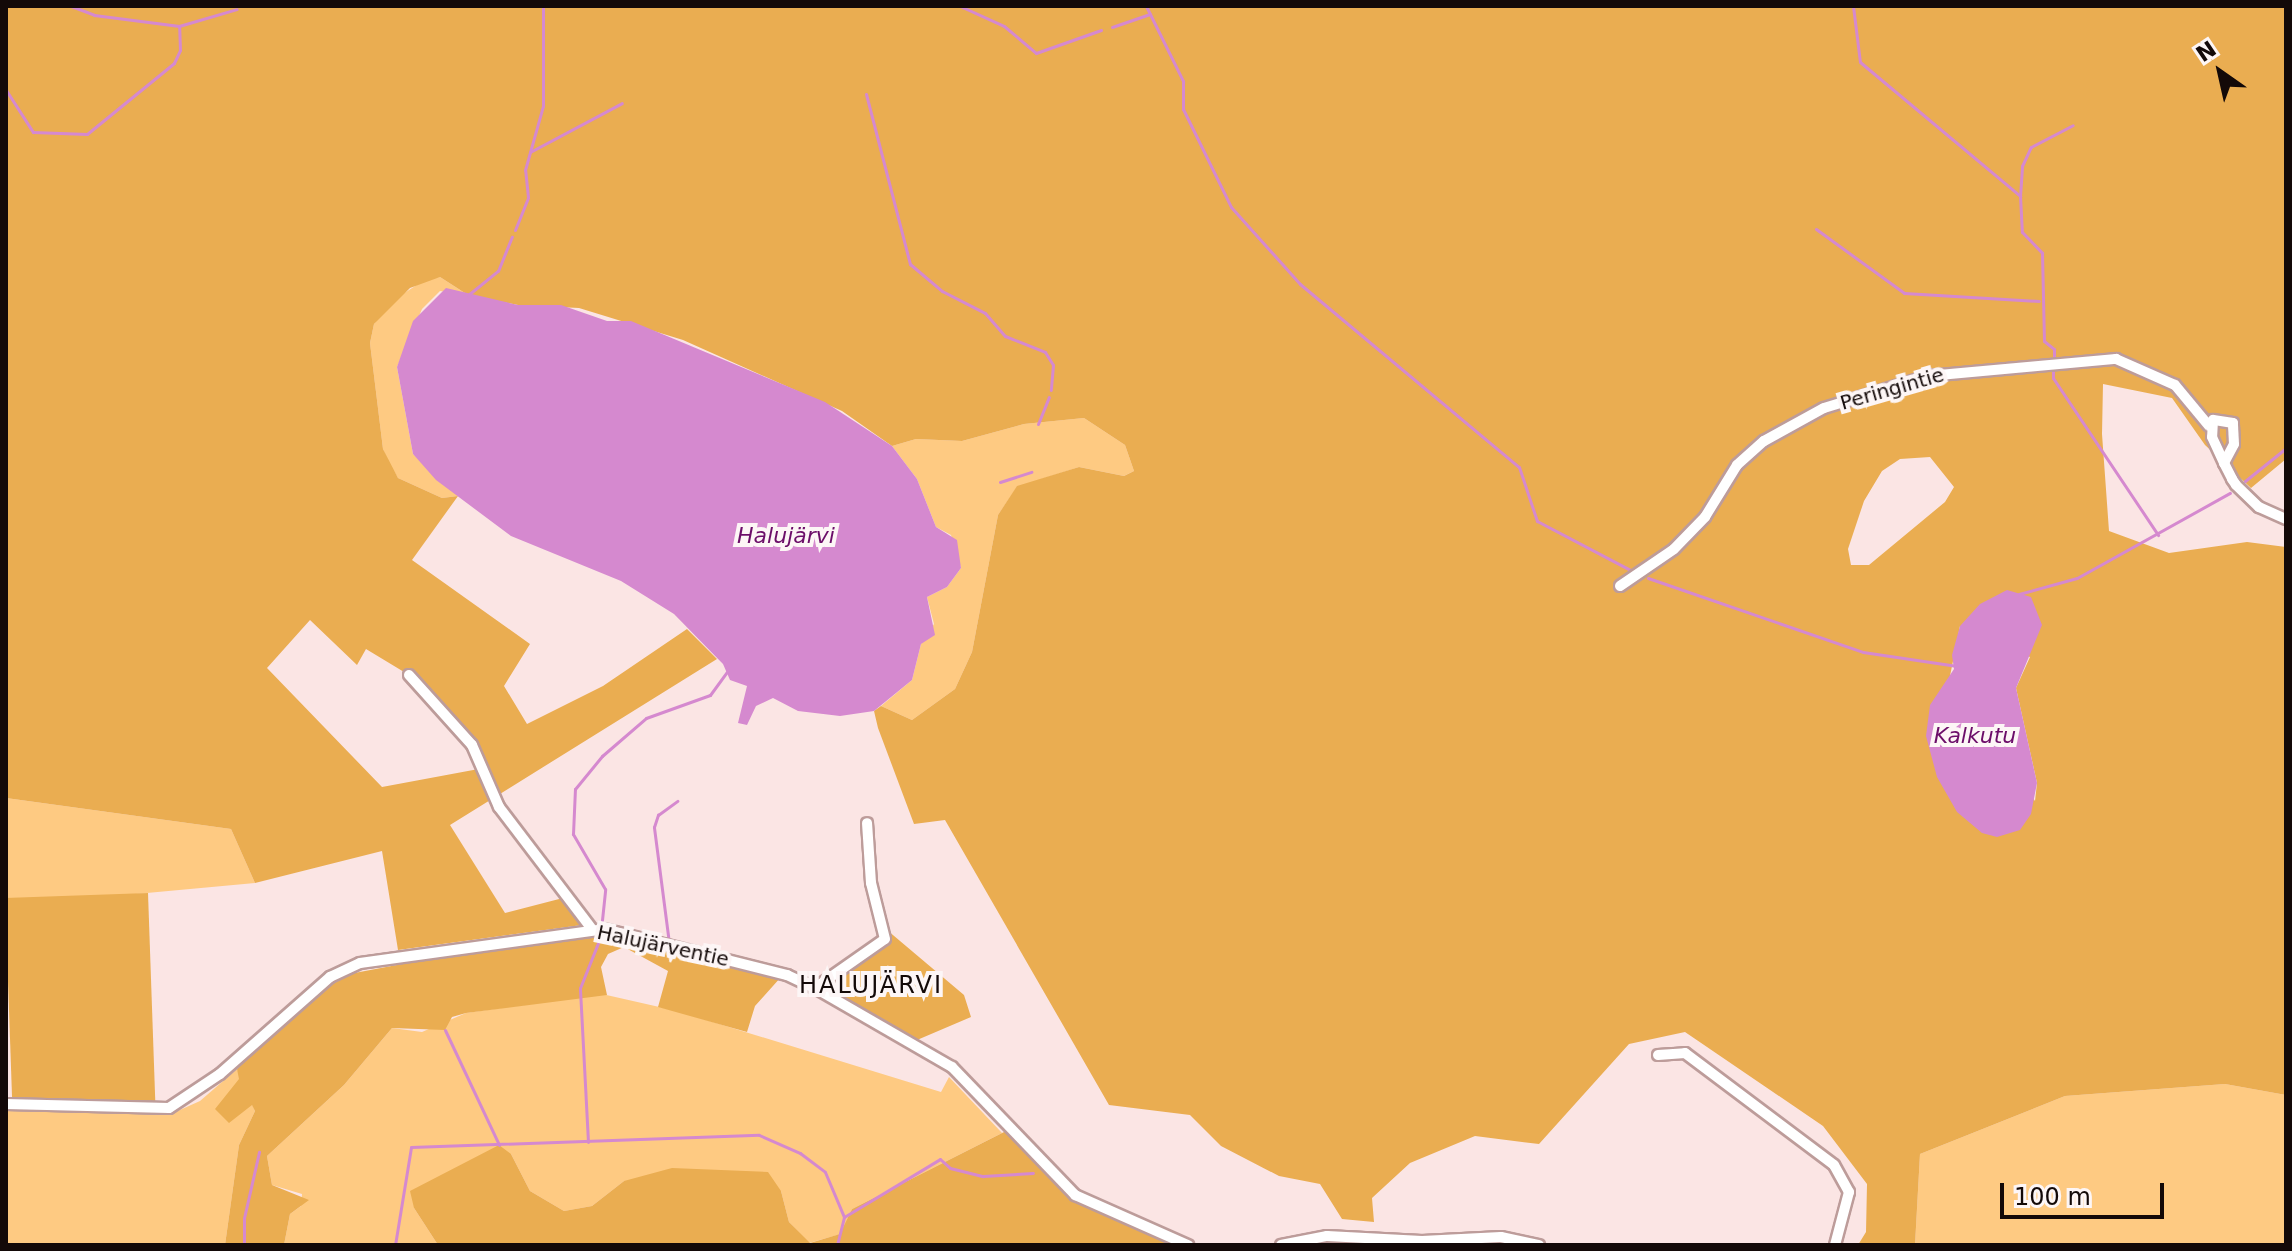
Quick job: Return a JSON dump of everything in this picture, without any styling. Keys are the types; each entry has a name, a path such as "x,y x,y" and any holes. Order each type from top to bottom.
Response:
{"street":[{"name":"Peringintie","path":"1620,586 1674,549 1705,517 1737,465 1764,441 1824,408 1928,376 2090,357 2116,359 2175,385 2209,426 2224,463 2245,495 2286,519"},
{"name":"Peringintie","path":"2209,426 2213,420 2233,423 2234,444 2224,463"},
{"path":"409,675 472,745 499,807 592,929"},
{"path":"815,988 885,939 887,930 871,883 867,823"},
{"name":"Halujärventie","path":"6,1104 169,1108 204,1088 330,977 360,963 592,929 669,943 787,975 815,988 952,1067 1075,1195 1187,1245"},
{"path":"1658,1055 1685,1053 1834,1165 1849,1192 1835,1245"},
{"path":"1281,1245 1327,1236 1422,1241 1501,1237 1539,1245"},
{"path":"1180,1245 1187,1245"}],"shaded area":[{"path":"6,6 2286,6 2286,459 2251,488 2205,445 2172,398 2103,384 2102,434 2109,531 2169,553 2247,542 2286,547 2286,1095 2225,1084 2065,1096 1920,1154 1915,1245 1858,1245 1866,1232 1867,1184 1823,1126 1685,1032 1629,1044 1539,1144 1475,1136 1410,1163 1372,1198 1374,1222 1342,1219 1320,1184 1279,1176 1221,1146 1190,1115 1109,1105 945,820 914,824 874,711 881,706 912,720 955,689 972,652 998,515 1017,486 1079,467 1124,476 1134,471 1125,445 1084,418 1024,424 962,441 916,439 892,446 842,411 683,340 579,308 518,305 468,295 440,277 410,288 374,324 370,343 383,449 398,478 442,498 458,496 412,560 530,644 504,686 527,724 603,686 687,629 717,659 450,825 505,913 563,898 582,925 398,950 382,851 255,883 231,829 6,798","holes":["1930,457 1954,487 1945,502 1869,565 1851,565 1848,549 1864,501 1882,471 1900,459","310,620 357,665 366,649 409,675 472,745 484,768 382,787 267,668","1960,626 2030,657 2016,688 2037,783 2035,801 1950,676"]},
{"path":"440,277 468,295 440,291 422,309 397,367 413,454 458,496 442,498 398,478 389,463 383,449 370,343 374,324 392,301 426,279"},
{"path":"1084,418 1125,445 1134,471 1124,476 1079,467 1017,487 998,515 972,652 955,689 912,720 881,706 912,680 921,644 934,624 927,597 947,587 961,568 951,535 936,527 917,479 892,446 916,439 962,441 1024,424"},
{"path":"6,798 231,829 255,883 6,906"},
{"path":"148,893 155,1103 12,1108 6,898"},
{"path":"887,930 964,995 971,1017 910,1043 815,988 876,949"},
{"path":"593,935 644,941 781,977 755,1006 747,1032 658,1007 668,971 624,947 608,954 601,967 607,995 466,1013 452,1017 445,1030 392,1028 344,1085 267,1156 272,1185 309,1200 290,1214 284,1245 225,1245 239,1145 255,1111 252,1105 229,1123 215,1109 239,1079 237,1069 305,1002 344,975 497,946"},
{"path":"602,994 677,1011 941,1092 949,1077 1002,1133 852,1209 841,1234 809,1243 789,1222 781,1191 624,1181 592,1206 564,1211 530,1191 511,1154 414,1208 438,1245 284,1245 290,1214 301,1206 302,1194 272,1185 267,1156 344,1085 392,1028 422,1032 466,1013"},
{"path":"237,1069 255,1111 239,1145 225,1245 6,1245 6,1109 171,1114 200,1101"},
{"path":"2225,1084 2286,1095 2286,1245 1915,1245 1920,1154 2065,1096"},
{"path":"1010,1129 1075,1195 1180,1245 438,1245 414,1208 410,1191 499,1145 511,1154 530,1191 564,1211 592,1206 624,1181 672,1168 768,1172 781,1191 789,1222 810,1243 840,1234 852,1209"}],"water":[{"name":"Halujärvi","path":"446,288 518,305 561,305 607,321 631,321 825,402 892,446 917,479 936,527 957,540 961,568 947,587 927,597 935,635 921,644 912,680 874,711 840,716 798,711 773,698 756,706 747,725 738,723 747,686 730,680 723,664 674,614 621,581 511,536 436,480 413,454 397,367 413,321"},
{"name":"Kalkutu","path":"2007,590 2031,597 2042,625 2016,688 2037,783 2031,814 2020,830 1997,837 1982,833 1957,812 1937,777 1926,736 1930,705 1954,669 1952,655 1960,626 1980,604"}],"waterway":[{"path":"71,6 94,15 179,26 237,9"},
{"path":"515,230 528,197 525,170 543,106 543,6"},
{"path":"960,6 1004,26 1036,53 1101,30"},
{"path":"1146,6 1183,81 1183,109 1231,207 1300,284 1519,467 1537,521 1634,572"},
{"path":"1853,6 1860,62 2020,196 2022,232 2042,253 2044,341 2054,349 2054,357"},
{"path":"1112,27 1150,14"},
{"path":"6,90 33,132 87,134 174,63 180,50 179,26"},
{"path":"866,94 910,264 942,291 985,313 1005,336 1045,352 1053,365 1051,390"},
{"path":"530,152 622,103"},
{"path":"2020,196 2022,166 2031,147 2073,125"},
{"path":"1816,229 1904,293 2039,301"},
{"path":"468,295 498,271 512,237"},
{"path":"2053,367 2053,378 2158,535"},
{"path":"1038,424 1049,397"},
{"path":"2245,481 2286,448"},
{"path":"1000,482 1031,472"},
{"path":"2019,594 2077,578 2230,493"},
{"path":"1648,578 1863,652 1957,666"},
{"path":"602,920 605,889 573,834 575,789 602,756 646,718 710,695 727,672"},
{"path":"669,943 654,827 658,815 677,801"},
{"path":"588,1142 580,988 600,938"},
{"path":"445,1030 499,1145"},
{"path":"395,1245 411,1147 759,1135 800,1153 825,1172 844,1217 837,1245"},
{"path":"244,1245 244,1218 259,1152"},
{"path":"844,1217 940,1159 950,1168 983,1176 1033,1173"}],"district":[{"name":"HALUJÄRVI","path":"871,986"}]}
